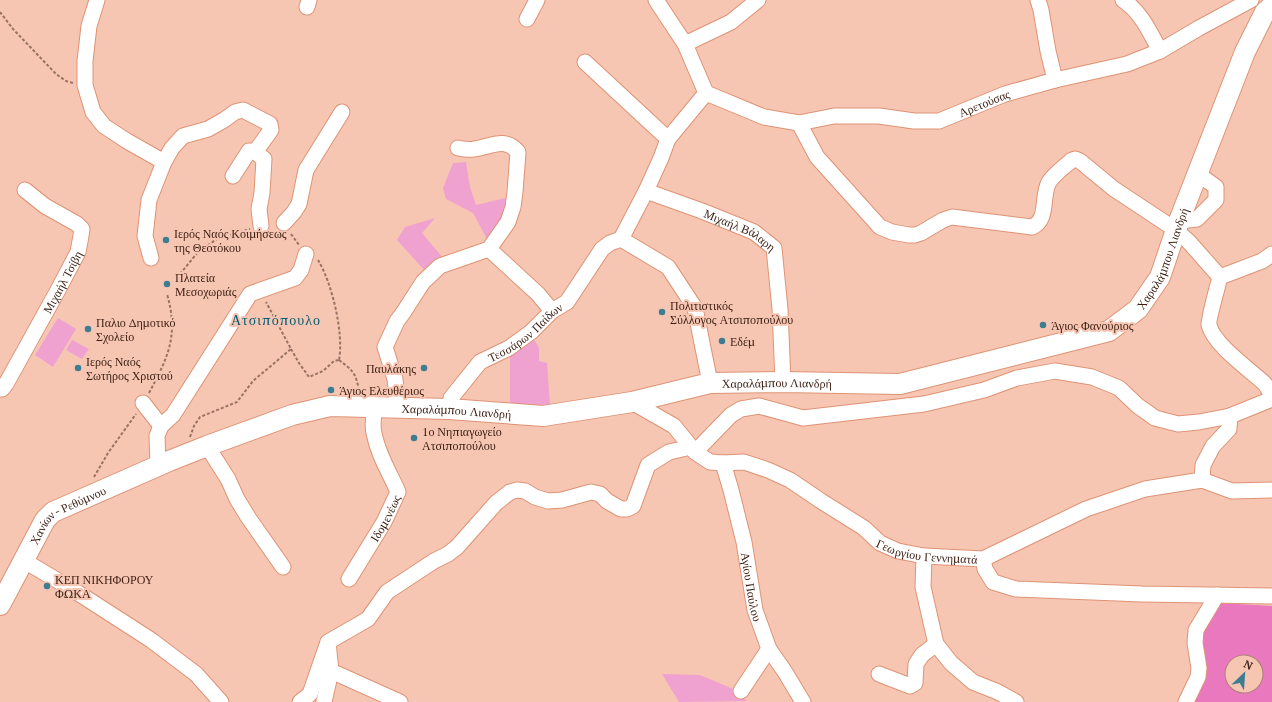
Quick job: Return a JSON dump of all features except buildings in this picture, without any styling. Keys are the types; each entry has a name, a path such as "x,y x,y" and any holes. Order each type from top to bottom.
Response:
{"main road":[{"name":"Χαραλάμπου Λιανδρή","path":"163,463 292,415 330,406 449,410 543,416 632,402 710,383 783,382 900,384 1109,331 1138,309 1160,276 1245,52 1265,12 1272,6"},
{"name":"Χανίων - Ρεθύμνου","path":"0,605 45,520 53,512 163,463"}],"street":[{"path":"97,0 89,26 85,60 85,85 93,112 104,126 164,162"},
{"path":"528,19 537,0"},
{"path":"656,0 685,44 706,92 668,139 646,191 621,239 668,266 695,308 710,383"},
{"path":"685,44 731,22 758,0"},
{"path":"1038,0 1054,80"},
{"path":"1123,0 1138,14 1160,51"},
{"name":"Αρετούσας","path":"706,92 764,117 799,123 834,116 879,116 914,121 939,120 1005,94 1054,80 1127,64 1160,51 1198,28 1251,0"},
{"path":"585,62 668,139"},
{"path":"151,258 146,236 149,200 164,162 172,148 183,136 208,129 235,112 243,110 270,124 271,130 255,152"},
{"path":"284,223 300,204 306,170 342,112"},
{"path":"799,123 817,157 841,182 874,223 885,230 915,235 943,220 952,217 1032,227 1041,219 1049,182 1070,162 1075,160 1080,161 1114,189 1178,226 1189,242 1220,277"},
{"path":"398,408 395,379 385,347 397,321 423,282 440,266 489,249 508,222 513,207 518,152 514,147 507,144 494,144 474,149 458,148"},
{"path":"233,176 249,151 255,152 264,159 262,193 259,209 261,226"},
{"path":"1178,226 1197,219 1216,200 1216,187 1198,174"},
{"name":"Μιχαήλ Τσίβη","path":"0,389 2,389 6,384 6,370 58,290 78,252 82,236 82,229 77,224 44,206 25,190"},
{"name":"Μιχαήλ Βάλαρη","path":"646,191 702,210 754,232 774,248 780,309 783,382"},
{"name":"Τεσσάρων Παίδων","path":"449,410 451,398 480,362 509,348 531,332 552,311 567,302 602,249 610,243 621,239"},
{"path":"489,249 538,294 552,311"},
{"path":"163,463 157,436 161,426 173,415 250,294 295,278 301,270 306,254"},
{"path":"1220,277 1262,261 1272,254"},
{"path":"1220,277 1209,324 1212,332 1224,347 1265,384 1272,396"},
{"path":"300,702 310,694 328,642 368,619 386,592 457,547 496,503 510,492 517,490 525,491 535,497 548,501 562,500 592,492 600,494 607,501 621,509 627,509 632,506 648,465 669,452 693,450 731,415 741,409 759,406 803,418 924,404 984,390 1017,378 1054,371 1092,377 1118,388 1138,406 1155,418 1178,424 1199,422 1230,416 1272,399"},
{"path":"632,402 674,426 693,450"},
{"path":"143,403 161,426"},
{"name":"Ιδομενέως","path":"349,579 384,522 398,492 384,464 368,408"},
{"path":"1202,480 1203,465 1213,446 1229,429 1230,416"},
{"path":"198,449 228,479 237,499 248,517 283,567"},
{"name":"Γεωργίου Γεννηματά","path":"693,450 710,462 744,462 768,470 790,480 820,501 864,528 880,543 898,551 924,556 983,559 1086,509 1145,489 1202,480 1232,491 1272,490"},
{"name":"Αγίου Παύλου","path":"722,463 731,490 744,542 754,610 769,649 785,672 802,702"},
{"path":"924,556 923,586 936,644 951,663 973,682 998,692 1016,702"},
{"path":"983,559 985,570 993,582 1016,589 1142,594 1272,596"},
{"path":"23,560 75,591 151,640 196,674 221,702"},
{"path":"1186,702 1198,677 1195,643 1196,630 1217,595"},
{"path":"324,702 331,671 328,642"},
{"path":"879,674 910,686 915,683 916,664 922,655 936,644"},
{"path":"741,691 769,649"},
{"path":"331,671 400,702"}],"path":[{"path":"0,12 56,74 66,81 85,85"},
{"path":"180,274 198,252 217,239"},
{"path":"306,254 313,251 324,269 332,290 340,351 338,360"},
{"path":"259,291 299,363 309,377 323,371 334,361 338,360"},
{"path":"167,294 171,308"},
{"path":"198,449 188,444 194,426 200,417 237,402 253,381 291,348"},
{"path":"338,360 356,375 361,395 368,408"}],"shaded area":[{"path":"466,162 470,187 476,205 505,198 507,208 488,241 473,213 446,199 443,188 453,163"},
{"path":"435,218 422,233 444,259 426,272 397,240 405,227"},
{"path":"58,318 76,329 53,367 35,355"},
{"path":"532,336 539,348 539,361 547,363 550,405 510,406 510,354"},
{"path":"72,340 89,349 82,359 66,350"},
{"path":"1220,603 1272,606 1272,702 1193,702 1206,677 1199,640"},
{"path":"662,674 700,675 731,688 747,701 679,702"}],"place":[{"name":"Ιερός Ναός Κοιμήσεως της Θεοτόκου","path":"166,240"},
{"name":"Πλατεία Μεσοχωριάς","path":"167,284"},
{"name":"Πολιτιστικός Σύλλογος Ατσιποπούλου","path":"662,312"},
{"name":"Άγιος Φανούριος","path":"1043,325"},
{"name":"Παλιο Δημοτικό Σχολείο","path":"88,329"},
{"name":"Εδέμ","path":"722,341"},
{"name":"Ιερός Ναός Σωτήρος Χριστού","path":"78,368"},
{"name":"Παυλάκης","path":"424,368"},
{"name":"Άγιος Ελευθέριος","path":"331,390"},
{"name":"1ο Νηπιαγωγείο Ατσιποπούλου","path":"414,438"},
{"name":"ΚΕΠ ΝΙΚΗΦΟΡΟΥ ΦΩΚΑ","path":"47,586"}],"district":[{"name":"Ατσιπόπουλο","path":"276,319"}]}
